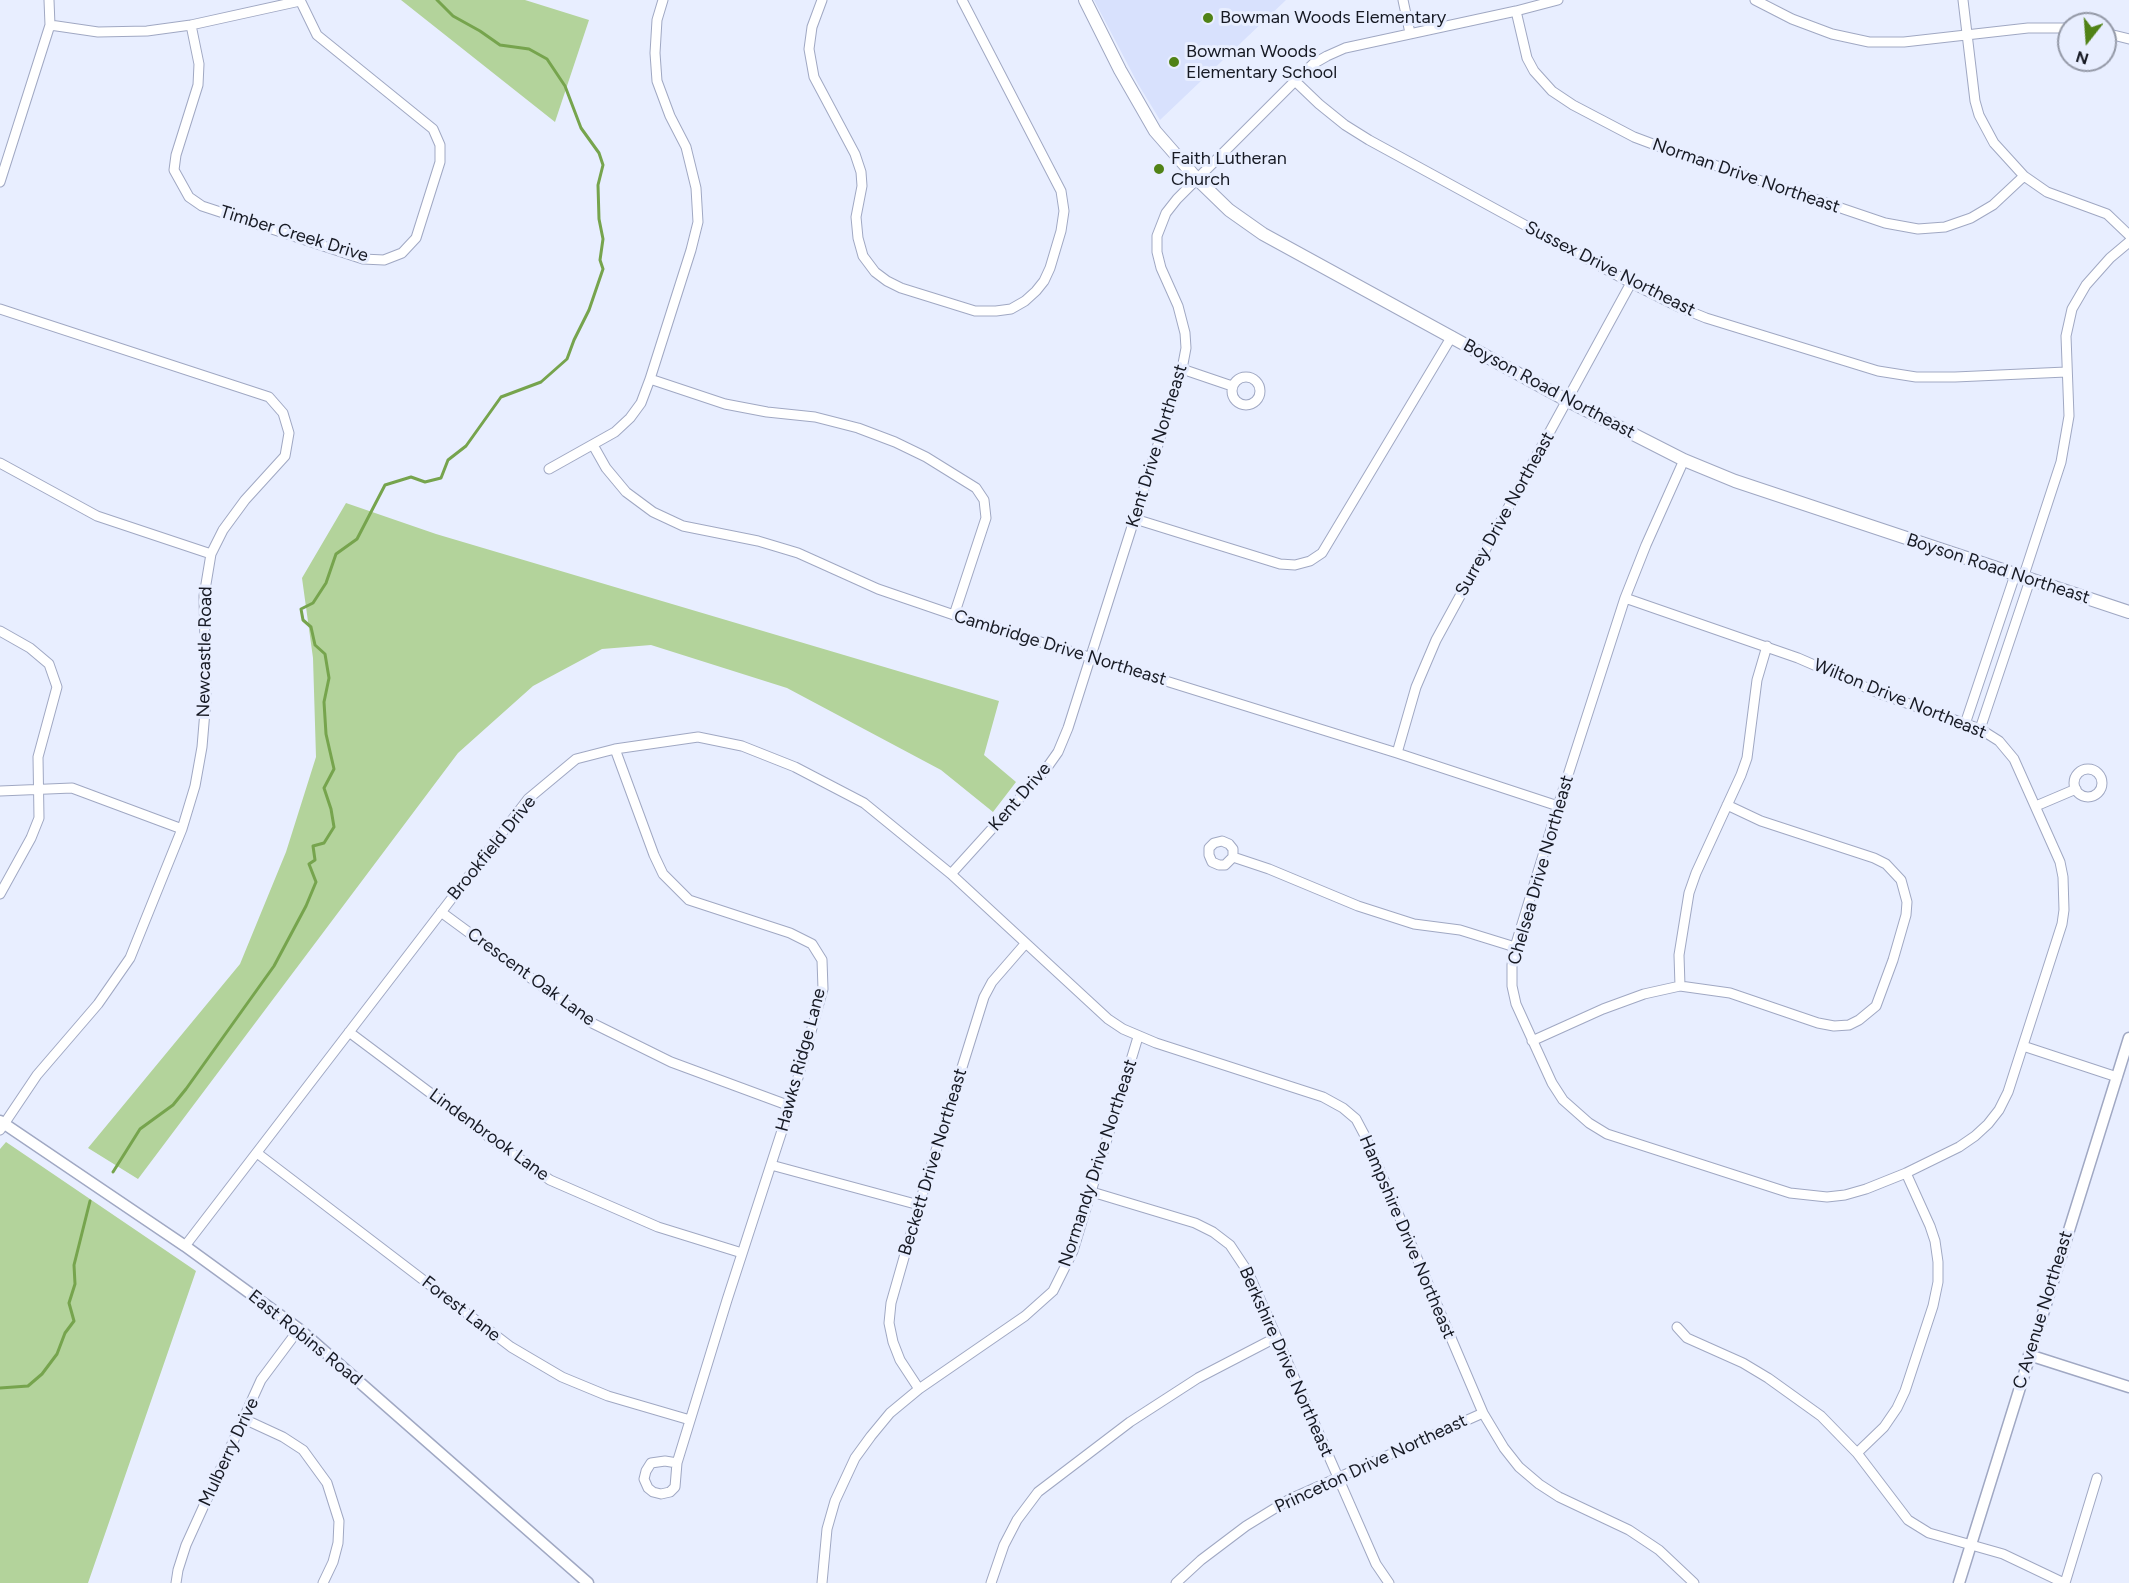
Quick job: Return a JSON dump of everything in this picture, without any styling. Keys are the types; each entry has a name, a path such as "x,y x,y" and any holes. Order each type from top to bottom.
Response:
{"main road":[{"name":"Boyson Road Northeast","path":"1084,0 1155,131 1197,179 1229,210 1263,234 1568,401 1684,460 1735,481 2129,612"}],"street":[{"path":"0,182 50,25 49,0"},
{"path":"549,469 615,432 630,418 641,403 692,250 698,222 696,188 686,147 670,116 657,81 657,20 663,0"},
{"path":"822,0 812,27 809,49 814,77 855,154 861,172 862,186 856,217 863,256 875,272 901,288 975,311 1011,309 1036,291 1050,268 1061,231 1064,211 1061,191 962,0"},
{"path":"1403,0 1410,33"},
{"name":"Kent Drive Northeast","path":"1073,710 1182,369 1186,348 1185,333 1178,306 1156,252 1157,236 1166,213 1197,179 1313,64 1345,48 1516,12 1558,0"},
{"path":"1755,0 1792,19 1833,34 1869,42 1904,42 2028,28 2057,28"},
{"path":"1963,0 1975,101 1979,115 1994,143 2024,176 2047,192 2107,214 2129,235"},
{"path":"50,25 98,32 147,31 191,26 300,1"},
{"name":"Timber Creek Drive","path":"191,26 199,64 198,85 176,155 174,170 189,197 202,206 363,259 384,260 402,253 416,238 440,162 440,145 433,129 317,35 300,1"},
{"name":"Norman Drive Northeast","path":"1516,12 1527,58 1534,71 1552,91 1573,105 1634,137 1885,223 1918,229 1945,227 1971,218 1993,205 2024,176"},
{"name":"Sussex Drive Northeast","path":"1295,81 1345,125 1369,140 1631,283 1678,307 1706,318 1878,371 1916,377 2066,372"},
{"path":"1980,729 2023,578 2061,462 2069,416 2066,336 2072,309 2086,285 2110,258 2129,242"},
{"name":"Surrey Drive Northeast","path":"1396,753 1416,687 1436,640 1631,283"},
{"name":"Newcastle Road","path":"0,309 269,397 283,413 290,433 285,456 245,500 223,530 211,555 204,596 206,699 202,747 195,786 182,829 130,958 98,1004 37,1075 1,1125"},
{"path":"1135,519 1280,564 1295,565 1310,561 1322,553 1331,539 1452,336"},
{"path":"1182,369 1232,386"},
{"path":"650,380 725,404 767,412 815,417 858,428 915,452 976,488 984,500 986,518 954,615"},
{"name":"Cambridge Drive Northeast","path":"592,445 606,468 626,492 653,512 683,526 758,541 798,553 878,589 954,615 1558,806"},
{"name":"Chelsea Drive Northeast","path":"1684,460 1625,598 1558,806 1515,947 1512,986 1516,1004 1552,1083 1563,1100 1588,1123 1607,1134 1790,1193 1809,1196 1845,1195 1906,1173"},
{"path":"0,463 96,516 211,555"},
{"path":"1965,724 2023,578"},
{"name":"Wilton Drive Northeast","path":"1625,598 1767,646 1881,694 1980,729 1999,741 2014,759 2060,862 2063,877 2062,924 2008,1092 1999,1110 1988,1124 1959,1147 1906,1173"},
{"path":"0,632 30,648 49,664 57,687 38,757 39,818 31,838 0,894"},
{"path":"1680,986 1679,955 1689,893 1746,758 1757,680 1767,646"},
{"name":"Kent Drive","path":"951,874 1058,752 1073,710"},
{"name":"Brookfield Drive","path":"185,1246 528,799 576,759 615,749 698,738 742,746 795,767 864,803 951,874"},
{"name":"Hawks Ridge Lane","path":"615,749 654,855 663,873 689,900 790,933 812,944 822,960 823,989 790,1106 677,1463"},
{"path":"0,791 72,788 182,829"},
{"path":"2036,806 2076,789"},
{"path":"1532,1041 1613,1005 1661,989 1680,986 1730,993 1818,1023 1834,1026 1849,1025 1869,1014 1876,1006 1906,915 1907,902 1901,880 1874,858 1761,821 1727,805"},
{"path":"1233,857 1269,869 1358,906 1414,924 1460,930 1515,947"},
{"name":"Hampshire Drive Northeast","path":"951,874 1108,1019 1138,1037 1323,1097 1343,1108 1356,1119 1483,1413 1504,1448 1519,1467 1539,1484 1559,1497 1629,1530 1659,1550 1694,1583"},
{"name":"Crescent Oak Lane","path":"441,912 592,1023 671,1062 790,1106"},
{"name":"Beckett Drive Northeast","path":"919,1389 900,1360 893,1342 890,1323 891,1303 984,997 992,982 1025,944"},
{"name":"Lindenbrook Lane","path":"349,1032 550,1180 658,1227 742,1253"},
{"name":"Normandy Drive Northeast","path":"822,1583 827,1529 835,1501 855,1458 871,1436 890,1413 919,1389 1024,1316 1053,1291 1073,1251 1138,1037"},
{"name":"C Avenue Northeast","path":"1959,1583 2129,1038"},
{"path":"2023,1046 2117,1077"},
{"name":"East Robins Road","path":"1,1125 185,1246 299,1329 588,1583"},
{"name":"Forest Lane","path":"257,1153 511,1347 562,1377 608,1396 690,1420"},
{"path":"771,1165 856,1186 919,1205"},
{"path":"1857,1453 1884,1427 1898,1408 1933,1306 1938,1282 1935,1242 1906,1173"},
{"name":"Berkshire Drive Northeast","path":"1092,1192 1195,1223 1213,1232 1230,1245 1248,1272 1376,1564 1389,1583"},
{"path":"1677,1327 1687,1338 1743,1363 1792,1394 1821,1416 1857,1453 1908,1520 1929,1533 2003,1554 2064,1583 2097,1478"},
{"name":"Mulberry Drive","path":"176,1583 186,1545 261,1380 299,1329"},
{"path":"991,1583 1004,1545 1017,1520 1038,1492 1130,1422 1198,1378 1275,1338"},
{"path":"2029,1355 2129,1387"},
{"name":"Princeton Drive Northeast","path":"1176,1583 1201,1560 1246,1526 1290,1498 1483,1413"},
{"path":"244,1419 283,1437 303,1450 327,1483 339,1521 338,1543 333,1562 323,1583"}],"shaded area":[{"name":"Bowman Woods Elementary School","path":"1094,0 1286,0 1160,120 1138,84"}],"green space":[{"path":"401,0 525,0 589,20 555,122"},
{"path":"346,503 436,534 999,701 984,755 1016,782 993,812 941,770 787,688 651,645 602,649 533,686 458,753 138,1179 88,1148 240,964 286,852 316,757 313,658 302,578"},
{"path":"6,1142 196,1271 88,1583 0,1583 0,1149"}],"waterway":[{"path":"113,1172 140,1129 173,1105 186,1089 274,966 316,882 309,864 315,860 313,846 324,843 334,827 324,788 334,769 326,734 324,702 329,678 325,654 315,645 311,627 303,620 301,609 313,603 326,583 336,554 357,539 385,485 411,477 425,482 441,478 448,460 466,446 501,397 541,382 567,359 589,310 603,269 600,260 603,239 599,219 598,185 603,165 599,153 581,128 565,86 547,59 529,49 500,45 453,16 437,0"},
{"path":"0,1388 28,1386 42,1374 57,1354 65,1333 74,1321 69,1303 75,1284 74,1265 90,1201"}],"place":[{"name":"Bowman Woods Elementary","path":"1208,18"},
{"name":"Bowman Woods Elementary School","path":"1174,62"},
{"name":"Faith Lutheran Church","path":"1159,169"}]}
